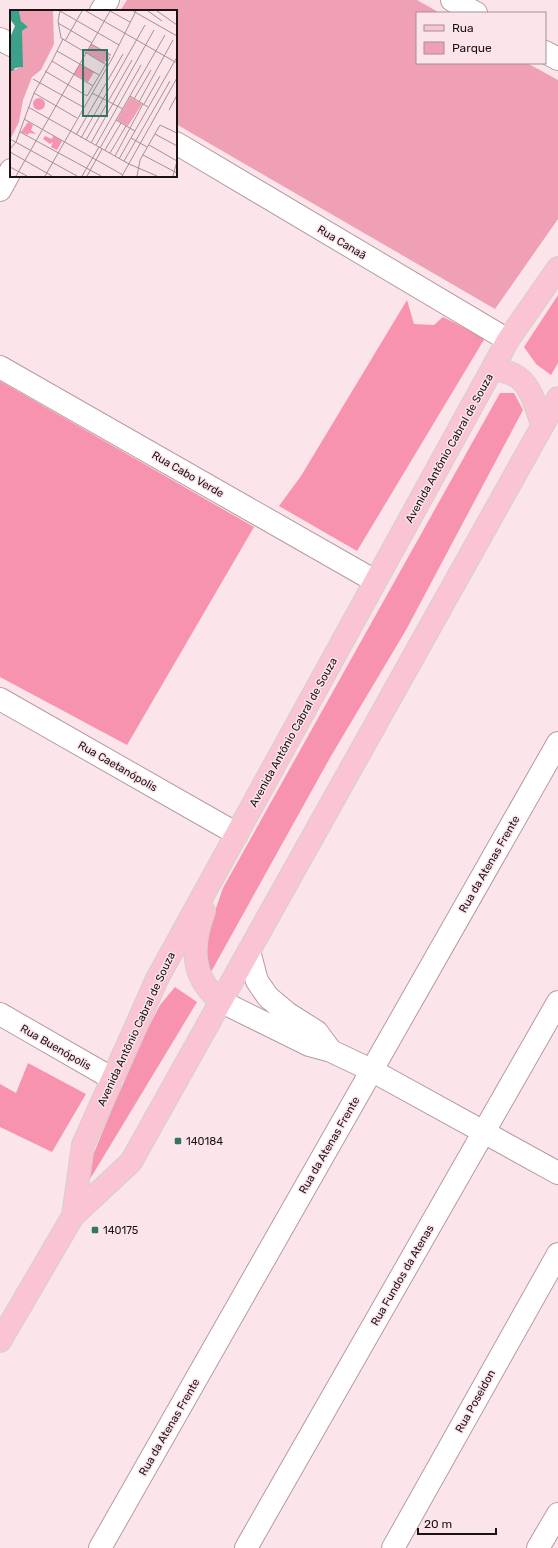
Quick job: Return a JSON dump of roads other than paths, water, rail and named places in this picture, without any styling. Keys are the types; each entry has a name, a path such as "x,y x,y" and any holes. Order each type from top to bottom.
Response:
{"main road":[{"name":"Avenida Antônio Cabral de Souza","path":"73,1216 83,1145 157,978 508,340 558,268"},
{"path":"493,369 506,371 516,375 522,380 531,394 542,424"},
{"name":"Avenida Antônio Cabral de Souza","path":"0,1341 73,1216 131,1162 542,424 558,398"},
{"path":"212,879 197,932 196,960 206,987 220,1001"}],"street":[{"path":"103,10 108,0"},
{"path":"452,0 474,12"},
{"path":"0,39 10,44"},
{"path":"546,53 558,59"},
{"name":"Rua Canaã","path":"177,145 508,340"},
{"path":"0,190 10,172"},
{"name":"Rua Cabo Verde","path":"0,367 375,581"},
{"name":"Rua Caetanópolis","path":"0,699 237,834"},
{"name":"Rua da Atenas Frente","path":"100,1548 558,743"},
{"path":"249,950 257,981 268,998 287,1013 317,1032 331,1051"},
{"path":"220,1001 309,1045 331,1051 371,1070 558,1173"},
{"name":"Rua Fundos da Atenas","path":"246,1548 558,1002"},
{"name":"Rua Buenópolis","path":"0,1014 113,1079"},
{"name":"Rua Poseidon","path":"393,1548 558,1254"},
{"path":"538,1548 558,1514"}],"place":[{"name":"140184","path":"178,1141"},
{"name":"140175","path":"95,1230"}]}
